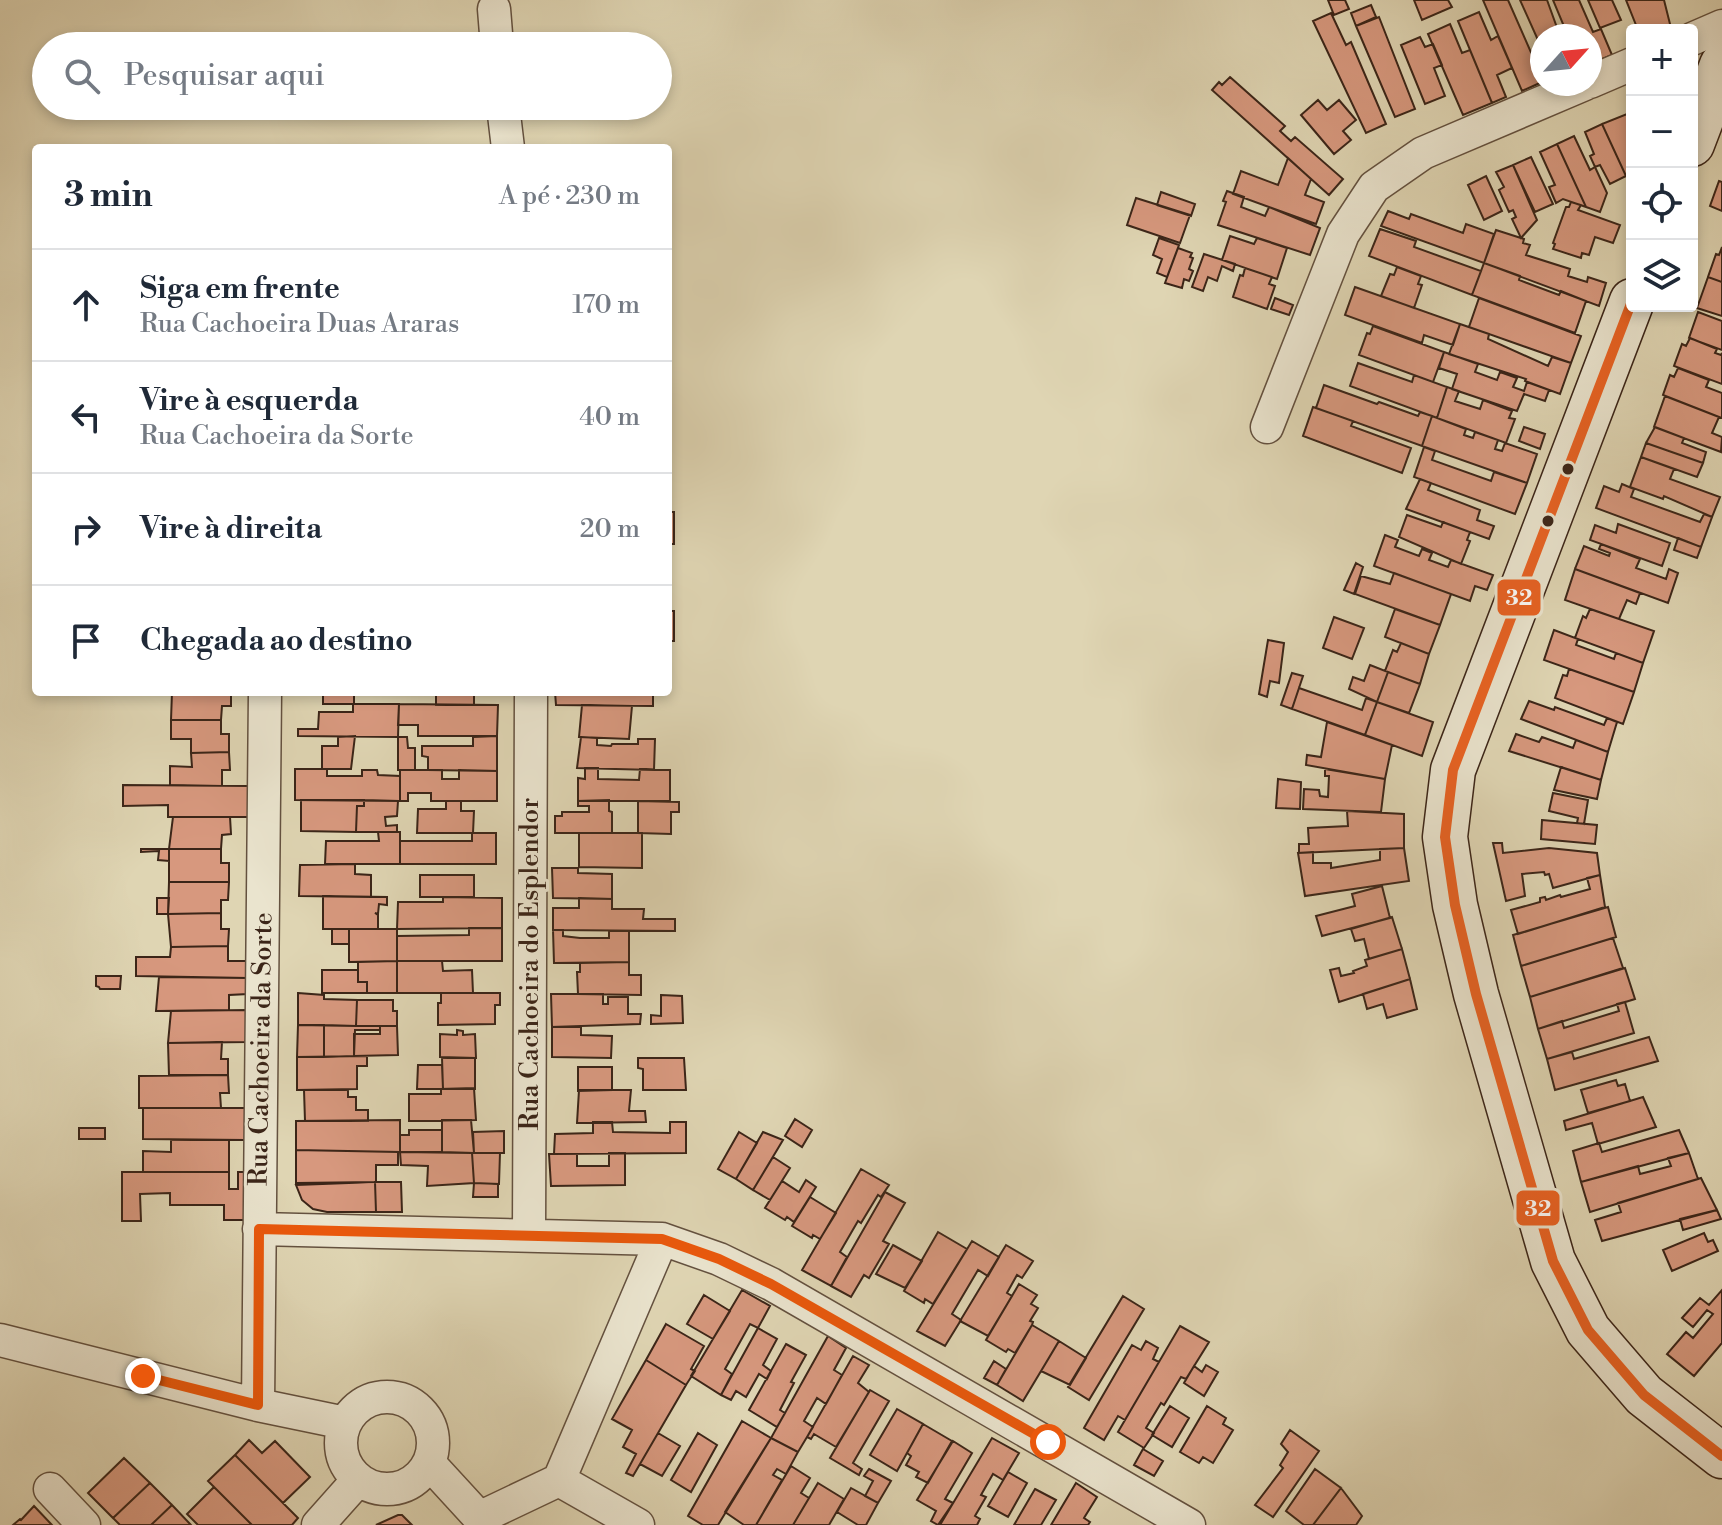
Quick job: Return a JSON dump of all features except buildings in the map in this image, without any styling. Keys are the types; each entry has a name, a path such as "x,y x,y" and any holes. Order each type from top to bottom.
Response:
{"street":[{"path":"494,9 496,32"},
{"path":"1698,36 1722,26"},
{"path":"1698,128 1722,65"},
{"path":"1602,77 1626,67"},
{"path":"1267,427 1343,234 1374,187 1423,153 1557,96"},
{"path":"505,120 508,144"},
{"path":"1628,312 1453,770 1445,837 1455,905 1476,994 1553,1261 1588,1330 1644,1395 1722,1456"},
{"name":"Rua Cachoeira da Sorte","path":"258,1405 265,696"},
{"name":"Rua Cachoeira do Esplendor","path":"529,1235 531,696"},
{"path":"259,1229 662,1239 719,1259 771,1284 1189,1525"},
{"path":"430,1464 482,1521 559,1480 662,1239"},
{"path":"0,1340 258,1405 345,1423"},
{"path":"377,1397 398,1397 417,1407 430,1423 434,1443 430,1464 417,1480 398,1489 377,1489 358,1480 345,1463 341,1443 345,1423 358,1406 377,1397"},
{"path":"318,1525 358,1480"},
{"path":"559,1480 638,1525"},
{"path":"50,1489 84,1525"}],"transit line":[{"name":"32","path":"1628,312 1453,770 1445,837 1455,905 1476,994 1553,1261 1588,1330 1644,1395 1722,1456"}],"route":[{"path":"143,1376 258,1405 259,1229 662,1239 719,1259 771,1284 1048,1442"}]}
